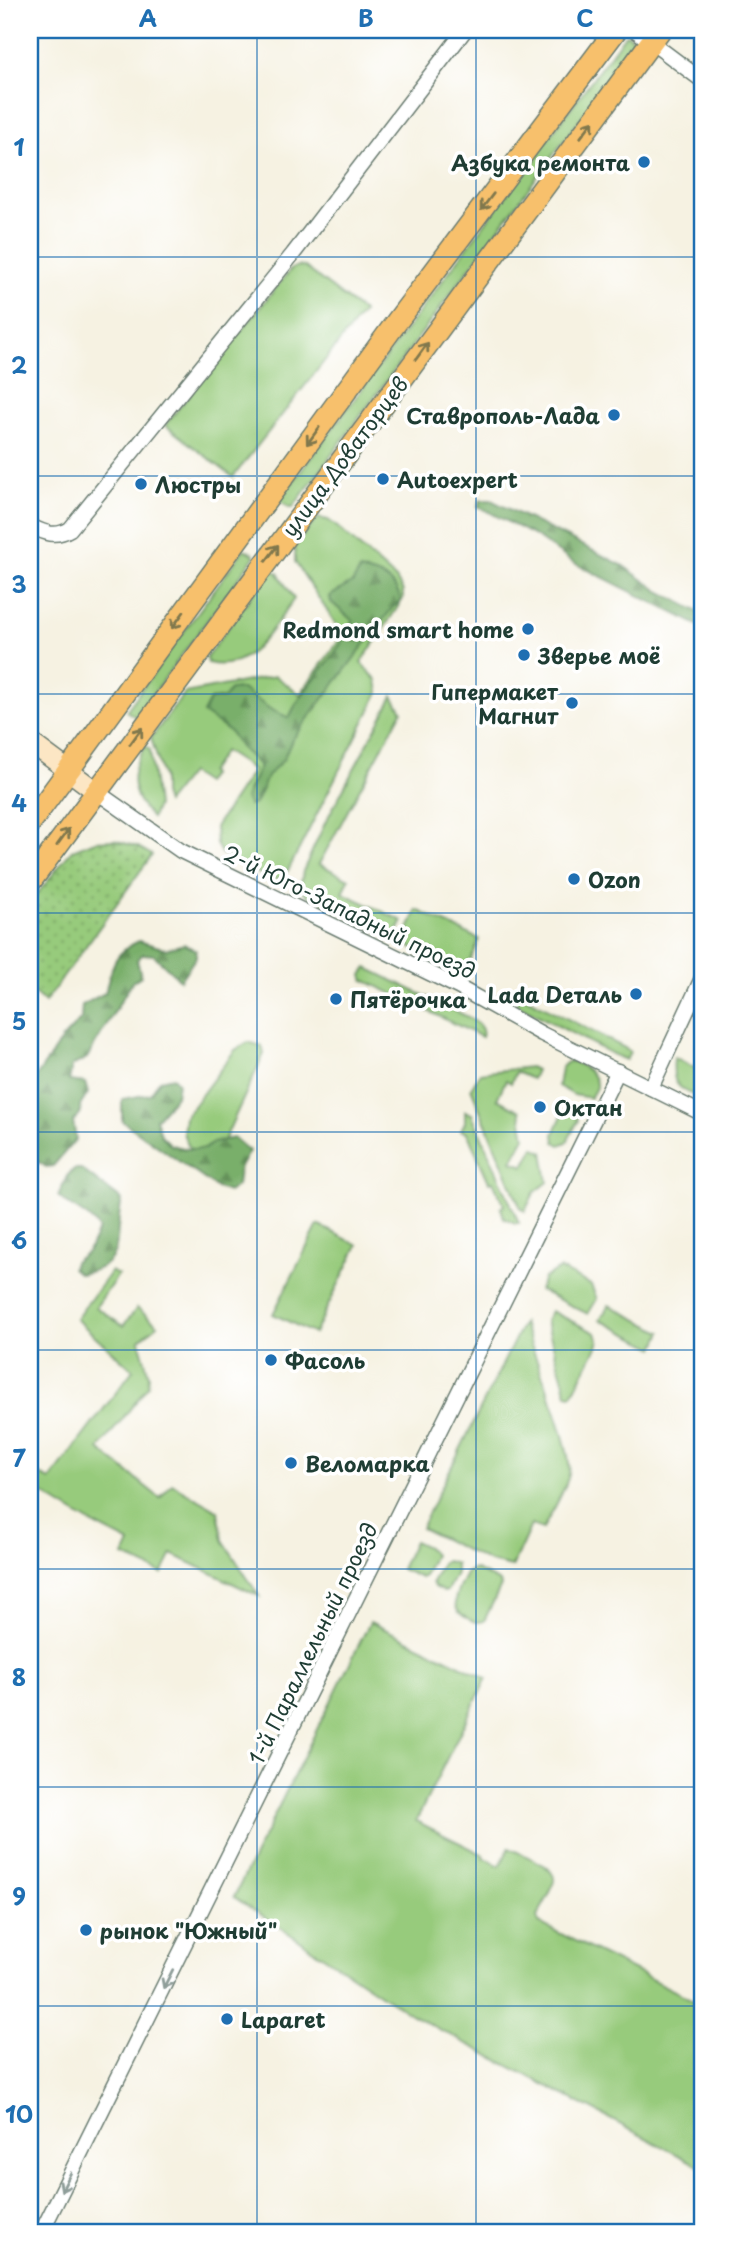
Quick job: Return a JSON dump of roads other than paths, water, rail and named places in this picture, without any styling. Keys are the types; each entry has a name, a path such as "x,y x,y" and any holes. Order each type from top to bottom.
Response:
{"main road":[{"name":"улица Доваторцев","path":"30,823 398,320 616,30"},
{"name":"улица Доваторцев","path":"30,882 649,34"},
{"path":"30,742 97,792"}],"street":[{"path":"30,526 50,535 61,534 70,529 293,254 465,30"},
{"path":"649,34 703,81"},
{"name":"2-й Юго-Западный проезд","path":"97,792 181,851 458,987 535,1030 703,1114"},
{"path":"652,1088 703,976"},
{"name":"1-й Параллельный проезд","path":"41,2233 618,1071"}],"place":[{"name":"Азбука ремонта","path":"644,162"},
{"name":"Ставрополь-Лада","path":"614,415"},
{"name":"Autoexpert","path":"383,479"},
{"name":"Люстры","path":"141,484"},
{"name":"Redmond smart home","path":"528,629"},
{"name":"Зверье моё","path":"524,655"},
{"name":"Гипермакет Магнит","path":"572,703"},
{"name":"Ozon","path":"574,879"},
{"name":"Lada Dеталь","path":"636,994"},
{"name":"Пятёрочка","path":"336,999"},
{"name":"Октан","path":"540,1107"},
{"name":"Фасоль","path":"271,1360"},
{"name":"Веломарка","path":"291,1463"},
{"name":"рынок \"Южный\"","path":"86,1930"},
{"name":"Laparet","path":"227,2019"}]}
